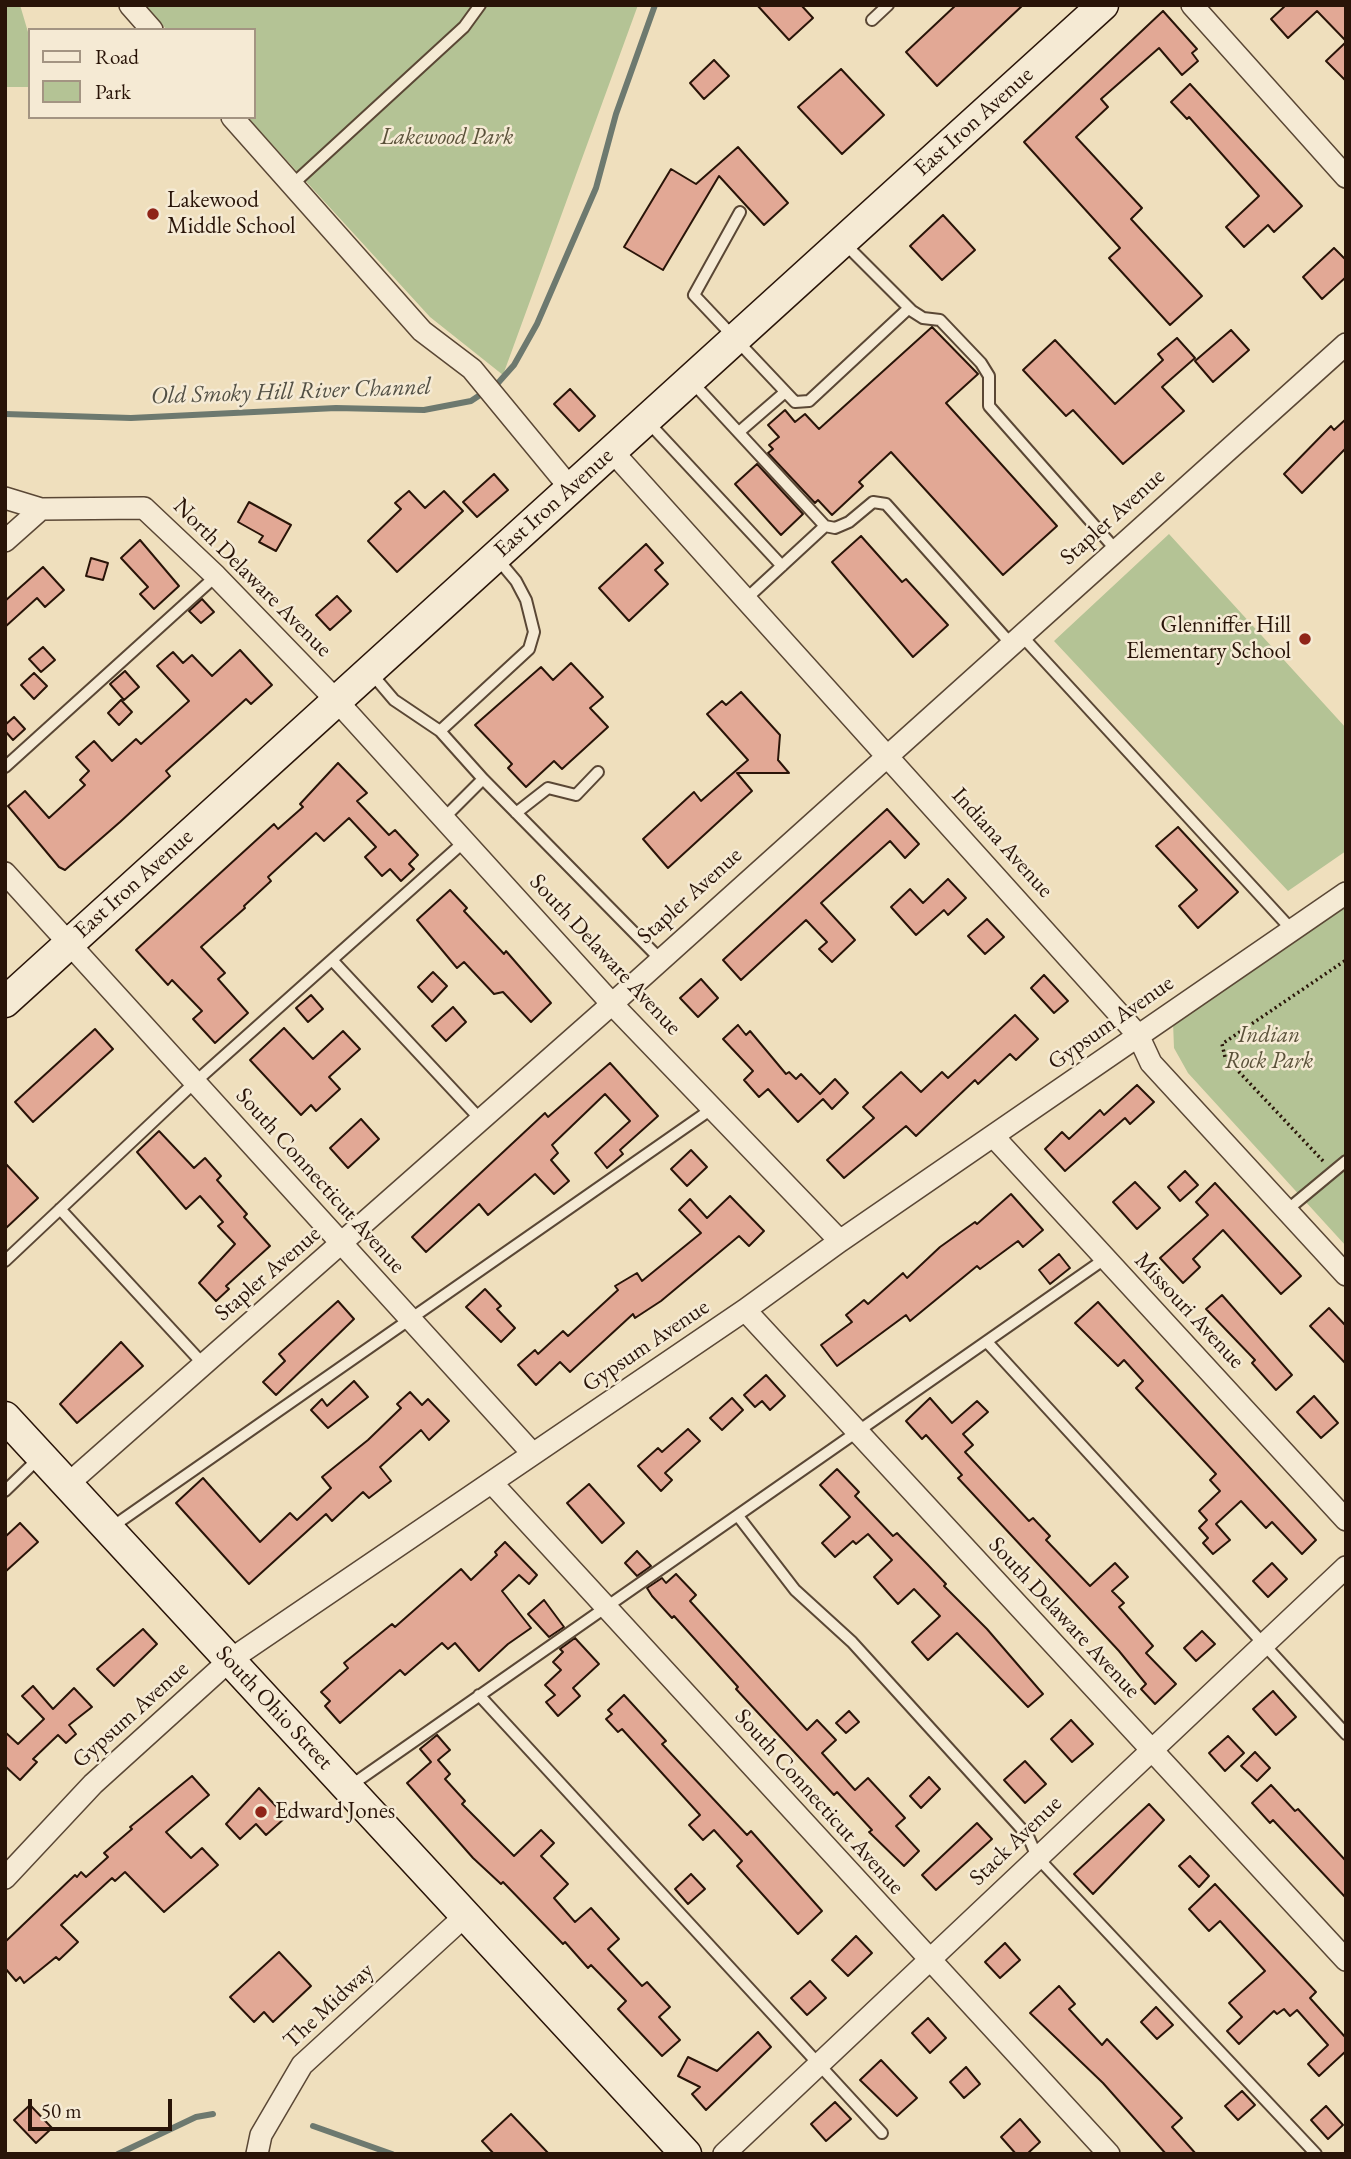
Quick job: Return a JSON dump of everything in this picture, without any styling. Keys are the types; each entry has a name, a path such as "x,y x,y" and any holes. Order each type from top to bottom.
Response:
{"street":[{"path":"130,5 150,28"},
{"name":"East Iron Avenue","path":"5,1002 1104,5"},
{"path":"1192,5 1346,177"},
{"path":"234,119 422,331 472,369 571,489"},
{"name":"Stapler Avenue","path":"68,1484 612,1004 1346,344"},
{"name":"Indiana Avenue","path":"612,451 1138,1035 1151,1063 1346,1275"},
{"name":"North Delaware Avenue","path":"5,498 41,509 144,508 216,576 337,700"},
{"path":"5,541 41,509"},
{"name":"South Delaware Avenue","path":"337,700 612,1004 840,1241"},
{"name":"South Connecticut Avenue","path":"5,873 533,1454"},
{"name":"Gypsum Avenue","path":"5,1878 93,1784 230,1660 745,1310 840,1241 1346,893"},
{"name":"Missouri Avenue","path":"994,1137 1346,1520"},
{"name":"South Delaware Avenue","path":"745,1310 1346,1960"},
{"name":"South Ohio Street","path":"5,1417 686,2154"},
{"name":"South Connecticut Avenue","path":"492,1483 1108,2154"},
{"name":"Stack Avenue","path":"724,2154 1150,1749 1346,1567"},
{"name":"The Midway","path":"257,2154 261,2135 302,2065 466,1915"}],"lane":[{"path":"293,184 464,27 480,5"},
{"path":"872,20 888,5"},
{"path":"740,212 694,295 795,402 809,401 909,308"},
{"path":"843,241 909,308 923,318 940,320 981,363 989,376 989,406 1116,550"},
{"path":"690,380 825,526 835,528 849,522 873,502 886,504 1292,930"},
{"path":"738,432 784,393"},
{"path":"646,420 782,566"},
{"path":"746,599 825,526"},
{"path":"440,731 529,649 534,632 526,600 516,581 496,556"},
{"path":"5,767 216,576"},
{"path":"369,670 394,699 440,731 483,779 660,959"},
{"path":"516,813 548,788 576,795 598,772"},
{"path":"444,818 483,779"},
{"path":"5,1261 194,1083 465,841"},
{"path":"332,960 481,1120"},
{"path":"109,1529 713,1108"},
{"path":"1287,1210 1346,1161"},
{"path":"60,1209 204,1365"},
{"path":"348,1787 859,1433 1106,1258"},
{"path":"987,1342 1346,1734"},
{"path":"5,1491 41,1456"},
{"path":"738,1516 795,1590 852,1642 1028,1836 1037,1857 1316,2154"},
{"path":"479,1695 882,2133"}],"path":[{"path":"1333,1172 1225,1057 1222,1044 1346,960"}],"green space":[{"path":"5,5 20,5 28,32 28,87 5,87"},
{"name":"Lakewood Park","path":"145,5 638,5 503,375 430,317 249,119 256,119 256,28 165,28"},
{"path":"1169,534 1346,728 1346,851 1288,891 1054,641"},
{"name":"Indian Rock Park","path":"1346,905 1346,1246 1188,1073 1174,1048 1173,1022"}],"building":[{"path":"757,5 801,5 813,18 789,40"},
{"path":"956,5 1023,5 937,86 906,52"},
{"path":"1286,5 1346,5 1346,41 1317,11 1288,38 1271,19"},
{"path":"1163,11 1197,49 1192,53 1198,61 1182,75 1159,48 1101,99 1108,107 1076,137 1142,208 1131,219 1202,296 1170,325 1109,258 1120,248 1024,142"},
{"path":"1346,42 1346,81 1326,61"},
{"path":"714,60 729,76 704,99 690,83"},
{"path":"841,69 884,115 842,154 798,107"},
{"path":"1190,84 1302,206 1274,232 1268,225 1244,247 1226,227 1259,196 1189,117 1187,119 1171,102"},
{"path":"738,147 788,203 764,225 719,176 663,270 624,247 671,169 696,184"},
{"path":"943,215 975,250 942,280 910,246"},
{"path":"1334,248 1346,260 1346,277 1322,299 1303,277"},
{"path":"932,327 978,374 946,403 1057,526 1003,575 891,452 859,482 863,486 832,515 818,500 815,503 768,453 773,449 769,445 779,437 768,425 785,410 795,422 805,414 819,429"},
{"path":"1231,330 1249,350 1213,382 1195,361"},
{"path":"1177,338 1195,358 1162,387 1184,411 1123,464 1073,410 1066,416 1023,370 1055,340 1115,404 1163,360 1158,354"},
{"path":"570,389 595,416 579,431 554,404"},
{"path":"1346,419 1346,448 1302,493 1284,474 1331,426 1334,430"},
{"path":"757,464 803,514 781,535 735,484"},
{"path":"494,474 508,490 477,517 463,502"},
{"path":"409,491 425,508 444,491 463,511 397,572 368,541 401,509 395,503"},
{"path":"249,502 291,525 276,551 259,542 263,536 238,522"},
{"path":"861,536 902,582 906,579 948,625 913,657 832,562"},
{"path":"140,540 179,586 154,609 140,594 148,587 121,558"},
{"path":"646,544 663,563 655,570 668,584 629,621 599,588"},
{"path":"91,558 108,563 103,580 86,576"},
{"path":"43,567 64,590 45,607 37,598 5,627 5,601"},
{"path":"337,596 351,611 330,630 316,615"},
{"path":"202,599 214,612 201,623 189,611"},
{"path":"43,647 55,660 41,672 29,659"},
{"path":"240,650 272,685 251,704 246,699 166,771 170,776 120,822 65,870 59,867 8,806 25,791 49,818 85,785 80,780 89,771 76,757 94,741 112,761 136,739 141,744 189,701 157,666 173,652 183,663 192,655 212,676"},
{"path":"571,663 603,697 590,708 608,727 562,769 554,761 526,787 508,768 512,764 475,725 541,667 553,680"},
{"path":"125,671 139,687 124,700 110,684"},
{"path":"34,673 47,686 34,699 21,685"},
{"path":"741,692 780,735 778,760 789,773 737,773 752,791 668,868 643,839 694,792 701,801 748,760 707,714 722,701 726,705"},
{"path":"121,700 132,712 119,725 108,713"},
{"path":"14,717 25,729 13,740 5,731 5,725"},
{"path":"338,763 367,793 357,801 389,835 395,830 418,855 409,864 414,869 401,881 390,869 382,876 365,857 376,847 349,818 324,841 316,833 268,877 271,881 244,906 245,908 201,947 225,973 218,979 248,1013 215,1043 193,1019 202,1011 172,980 168,985 136,950 274,824 278,829 303,807 300,804"},
{"path":"887,809 919,844 905,858 890,841 821,903 855,940 832,962 819,949 827,942 806,920 741,980 723,960"},
{"path":"1178,827 1238,892 1198,928 1179,906 1197,890 1156,846"},
{"path":"948,879 966,898 948,915 944,910 916,935 891,907 910,889 923,903"},
{"path":"450,890 467,908 464,911 504,954 506,951 551,1003 531,1022 503,992 494,994 464,962 457,968 417,920"},
{"path":"987,919 1004,937 985,954 968,936"},
{"path":"433,972 447,986 432,1002 418,987"},
{"path":"1044,975 1068,1001 1054,1013 1031,988"},
{"path":"701,979 718,998 698,1017 680,998"},
{"path":"311,995 323,1009 308,1022 296,1008"},
{"path":"453,1007 466,1022 446,1041 432,1026"},
{"path":"1015,1015 1038,1039 1016,1060 1010,1054 978,1084 975,1080 916,1136 906,1126 844,1178 827,1160 874,1118 863,1107 901,1072 921,1092 942,1072 948,1078"},
{"path":"738,1025 746,1035 750,1031 786,1074 789,1072 796,1079 801,1074 820,1094 835,1079 848,1093 832,1109 823,1099 798,1122 768,1089 759,1097 744,1080 753,1071 723,1039"},
{"path":"284,1028 313,1059 343,1031 360,1049 329,1077 340,1089 316,1111 311,1105 301,1115 250,1060"},
{"path":"95,1029 113,1049 33,1122 15,1102"},
{"path":"610,1063 658,1116 620,1150 623,1154 607,1168 595,1153 630,1121 605,1094 552,1145 558,1153 551,1160 569,1181 554,1194 535,1174 488,1215 479,1204 426,1252 412,1237 545,1113 548,1117"},
{"path":"1137,1085 1154,1102 1130,1124 1125,1118 1065,1171 1045,1149 1062,1132 1069,1139 1100,1110 1104,1115"},
{"path":"361,1119 379,1139 348,1168 330,1148"},
{"path":"159,1131 194,1168 205,1158 221,1176 217,1180 247,1214 244,1217 270,1246 226,1286 229,1289 216,1301 199,1283 235,1244 218,1226 223,1222 200,1196 186,1209 137,1152"},
{"path":"691,1150 707,1167 687,1186 671,1169"},
{"path":"5,1163 38,1198 5,1229"},
{"path":"1185,1171 1198,1185 1180,1201 1168,1187"},
{"path":"1135,1182 1160,1208 1137,1229 1113,1202"},
{"path":"1215,1183 1301,1276 1281,1294 1223,1230 1193,1259 1200,1267 1183,1283 1160,1258 1208,1215 1196,1202"},
{"path":"1011,1194 1043,1230 1023,1247 1018,1241 980,1269 977,1266 910,1321 906,1315 837,1366 821,1345 852,1322 846,1315 864,1300 868,1304 903,1273 907,1278 940,1247 975,1222 977,1224"},
{"path":"730,1196 764,1231 749,1246 739,1236 661,1301 635,1318 633,1314 570,1372 560,1362 536,1385 518,1365 535,1350 538,1354 563,1331 568,1336 618,1290 615,1286 637,1273 642,1281 701,1233 679,1210 690,1199 707,1218"},
{"path":"1059,1254 1070,1268 1050,1284 1039,1270"},
{"path":"485,1289 501,1306 497,1309 515,1328 501,1342 466,1307"},
{"path":"1222,1295 1292,1375 1276,1390 1252,1363 1255,1360 1206,1309"},
{"path":"338,1301 354,1319 276,1395 263,1382 285,1361 279,1354"},
{"path":"1098,1302 1316,1540 1302,1554 1272,1522 1266,1528 1241,1501 1216,1524 1230,1540 1213,1554 1203,1543 1208,1538 1199,1528 1207,1520 1199,1511 1220,1491 1210,1480 1216,1474 1136,1388 1143,1381 1124,1360 1118,1366 1075,1323"},
{"path":"1329,1308 1346,1326 1346,1364 1310,1326"},
{"path":"121,1342 143,1366 77,1423 60,1404"},
{"path":"766,1375 785,1396 770,1410 762,1401 755,1407 744,1395"},
{"path":"354,1381 368,1397 328,1428 311,1410 322,1399 327,1406"},
{"path":"410,1392 422,1405 428,1399 449,1421 429,1440 421,1430 380,1467 391,1481 369,1498 363,1492 332,1521 326,1514 249,1584 176,1503 203,1478 260,1542 290,1513 297,1520 331,1488 322,1477 368,1440 401,1408 397,1404"},
{"path":"1314,1396 1338,1423 1321,1438 1297,1412"},
{"path":"732,1398 743,1410 722,1430 710,1418"},
{"path":"930,1398 952,1423 977,1401 988,1412 963,1434 973,1445 965,1452 1029,1521 1033,1518 1050,1536 1046,1540 1090,1586 1115,1563 1128,1577 1112,1591 1124,1603 1119,1607 1153,1646 1146,1653 1176,1684 1155,1704 1141,1689 1146,1684 1119,1651 958,1478 962,1475 926,1435 922,1439 906,1421"},
{"path":"688,1429 700,1441 665,1473 672,1480 661,1491 638,1466 658,1448 662,1452"},
{"path":"837,1469 859,1492 855,1496 893,1536 897,1533 928,1565 1043,1694 1028,1707 957,1633 928,1660 912,1642 940,1616 914,1589 898,1604 874,1577 892,1560 868,1534 856,1544 853,1541 835,1557 822,1543 850,1517 820,1485"},
{"path":"589,1484 624,1523 602,1543 567,1503"},
{"path":"20,1523 38,1542 5,1572 5,1537"},
{"path":"505,1542 537,1575 529,1584 519,1575 502,1591 531,1628 508,1644 479,1671 455,1643 448,1649 442,1643 405,1675 400,1670 340,1723 325,1706 330,1701 321,1692 348,1668 344,1663 392,1624 395,1627 461,1569 471,1580 497,1555 495,1552"},
{"path":"637,1551 651,1566 637,1576 625,1563"},
{"path":"1272,1563 1287,1579 1268,1597 1253,1581"},
{"path":"676,1574 696,1595 690,1601 807,1730 817,1720 836,1740 822,1753 855,1790 868,1778 905,1818 896,1826 919,1851 904,1866 869,1832 872,1830 837,1792 834,1795 736,1689 738,1687 674,1616 672,1618 652,1596 647,1588 662,1578 666,1583"},
{"path":"544,1600 564,1627 549,1637 528,1614"},
{"path":"143,1629 157,1644 114,1686 97,1669"},
{"path":"1202,1631 1215,1644 1196,1661 1184,1648"},
{"path":"575,1638 599,1664 573,1688 580,1696 558,1716 546,1702 555,1695 545,1685 561,1670 553,1662 563,1652 560,1649"},
{"path":"33,1686 53,1709 74,1688 92,1707 69,1725 76,1734 66,1743 58,1735 33,1759 37,1762 20,1780 5,1766 5,1732 18,1744 44,1719 22,1696"},
{"path":"1273,1691 1296,1717 1276,1735 1253,1709"},
{"path":"624,1695 666,1741 662,1744 747,1835 751,1831 822,1911 798,1934 737,1866 742,1861 714,1830 703,1840 689,1825 700,1815 622,1729 618,1732 606,1719 612,1714 608,1710"},
{"path":"849,1711 859,1722 846,1733 836,1723"},
{"path":"1071,1720 1093,1744 1072,1762 1051,1739"},
{"path":"437,1735 450,1750 438,1760 450,1774 445,1779 465,1801 462,1804 514,1856 541,1830 554,1843 541,1856 568,1884 554,1898 575,1922 591,1908 619,1939 608,1949 642,1986 647,1982 670,2007 659,2017 680,2040 662,2056 618,2009 626,2001 591,1965 588,1968 565,1942 563,1944 503,1882 501,1884 473,1858 407,1783 431,1762 420,1749"},
{"path":"1228,1736 1244,1753 1225,1771 1209,1753"},
{"path":"1255,1752 1270,1768 1257,1781 1241,1766"},
{"path":"1025,1761 1046,1784 1025,1803 1004,1780"},
{"path":"192,1776 209,1795 166,1832 191,1858 202,1848 218,1865 164,1912 125,1872 115,1881 112,1878 61,1925 78,1942 59,1960 56,1957 24,1983 20,1977 16,1981 5,1968 5,1942 75,1875 77,1877 81,1872 86,1877 108,1857 104,1853 132,1829 130,1827"},
{"path":"929,1777 940,1789 921,1808 910,1796"},
{"path":"1271,1785 1295,1811 1298,1809 1346,1861 1346,1898 1273,1820 1270,1823 1252,1803"},
{"path":"259,1788 286,1817 266,1835 256,1824 240,1839 226,1824"},
{"path":"1149,1804 1164,1820 1093,1894 1074,1874"},
{"path":"977,1823 992,1839 936,1890 922,1875"},
{"path":"1190,1856 1209,1876 1199,1887 1179,1866"},
{"path":"691,1874 705,1889 688,1904 675,1889"},
{"path":"1215,1884 1316,1992 1310,1998 1346,2038 1346,2051 1319,2076 1308,2064 1328,2045 1297,2010 1290,2016 1284,2009 1277,2014 1274,2011 1239,2044 1227,2031 1242,2017 1229,2003 1265,1971 1220,1921 1209,1931 1189,1909"},
{"path":"856,1936 872,1953 848,1976 832,1960"},
{"path":"1005,1943 1020,1960 1000,1978 985,1962"},
{"path":"279,1952 311,1986 273,2022 264,2012 254,2022 230,1997"},
{"path":"810,1981 826,1998 807,2015 791,1998"},
{"path":"1059,1986 1075,2004 1069,2009 1102,2045 1107,2039 1182,2118 1172,2127 1196,2154 1166,2154 1103,2083 1030,2013"},
{"path":"1156,2007 1173,2025 1157,2039 1141,2022"},
{"path":"928,2018 946,2038 930,2053 912,2033"},
{"path":"758,2032 771,2047 706,2110 692,2094 700,2087 678,2076 688,2057 717,2071"},
{"path":"881,2060 917,2098 897,2116 860,2080"},
{"path":"966,2067 980,2084 964,2098 950,2082"},
{"path":"1242,2091 1255,2105 1238,2120 1225,2106"},
{"path":"835,2102 851,2119 826,2141 811,2124"},
{"path":"30,2105 52,2128 36,2143 14,2120"},
{"path":"1326,2106 1343,2125 1328,2139 1311,2120"},
{"path":"511,2114 549,2154 494,2154 482,2141"},
{"path":"1020,2119 1040,2142 1027,2154 1016,2154 1001,2137"}],"waterway":[{"name":"Old Smoky Hill River Channel","path":"5,414 131,418 336,408 424,410 471,401 498,383 514,365 537,324 596,188 616,114 655,5"},
{"name":"Old Smoky Hill River Channel","path":"118,2154 196,2117 213,2114"},
{"name":"Old Smoky Hill River Channel","path":"313,2126 392,2154"}],"place":[{"name":"Lakewood Middle School","path":"153,214"},
{"name":"Glenniffer Hill Elementary School","path":"1305,639"},
{"name":"Edward Jones","path":"261,1812"}]}
